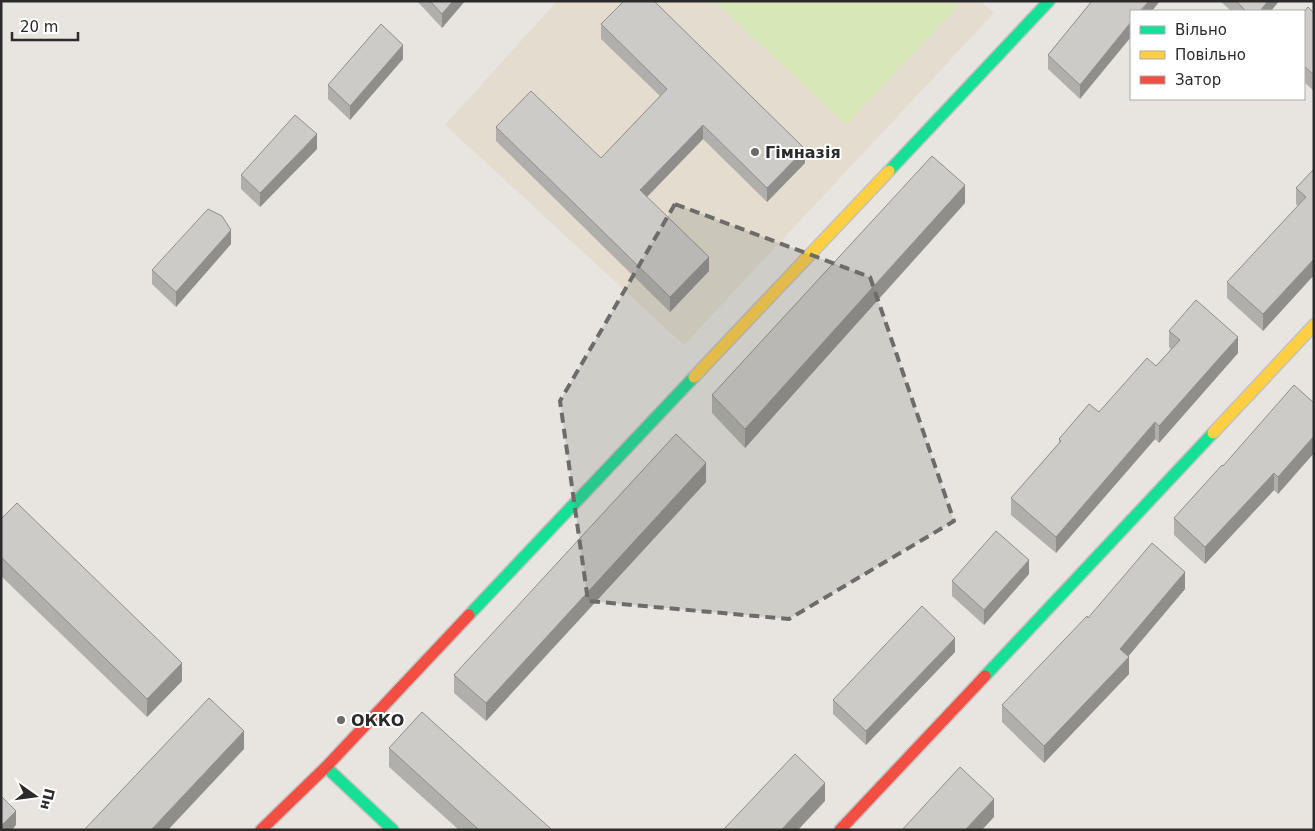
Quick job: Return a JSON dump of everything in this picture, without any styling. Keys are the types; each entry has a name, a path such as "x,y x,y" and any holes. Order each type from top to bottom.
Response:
{"street":[{"path":"262,830 326,767 1049,1"},
{"path":"840,830 1314,325"},
{"path":"326,767 393,830"}],"highlighted area":[{"path":"675,204 870,277 954,521 789,619 588,601 560,401"}],"shaded area":[{"path":"557,1 980,1 994,13 684,345 445,125"}],"green space":[{"path":"715,1 953,1 958,6 846,125"}],"building":[{"path":"430,1 453,1 442,14"},
{"name":"Гімназія","path":"624,1 654,1 805,149 767,188 703,125 640,190 709,257 670,297 496,127 531,91 601,158 667,89 601,24"},
{"path":"1092,1 1149,1 1141,10 1130,10 1130,23 1080,85 1048,55"},
{"path":"1236,1 1268,1 1261,10 1245,10"},
{"path":"1308,7 1314,13 1314,75 1305,67 1305,11"},
{"path":"381,24 403,45 350,106 328,85"},
{"path":"295,115 317,134 260,193 241,175"},
{"path":"932,156 965,185 745,429 712,395"},
{"path":"1314,169 1314,259 1263,314 1227,282 1306,197 1296,188"},
{"path":"208,209 222,216 231,230 176,292 152,270"},
{"path":"1196,300 1238,337 1159,426 1155,422 1056,537 1011,498 1061,441 1059,439 1089,404 1099,412 1147,358 1156,366 1180,340 1169,331"},
{"path":"1294,385 1314,403 1314,436 1278,477 1274,473 1205,547 1174,518 1223,466"},
{"path":"676,434 706,463 486,703 454,675"},
{"path":"17,503 182,663 147,699 1,557 1,519"},
{"path":"996,531 1029,560 984,610 952,581"},
{"path":"1152,543 1185,572 1120,649 1129,657 1044,746 1002,705 1087,616 1088,618"},
{"path":"922,606 955,638 866,731 833,700"},
{"path":"209,698 244,731 151,830 86,830 85,829"},
{"path":"422,712 552,830 479,830 389,748"},
{"path":"795,754 825,783 781,830 723,830"},
{"path":"960,767 994,799 965,830 902,830"},
{"path":"1,796 16,811 1,826"}],"traffic: fast":[{"path":"889,171 1049,1"},
{"path":"469,615 694,377"},
{"path":"985,676 1213,433"},
{"path":"326,767 393,830"}],"traffic: slow":[{"path":"694,377 889,171"},
{"path":"1213,433 1314,325"}],"traffic: jam":[{"path":"261,830 326,767 469,615"},
{"path":"840,830 985,676"}],"place":[{"name":"Гімназія","path":"755,152"},
{"name":"ОККО","path":"341,720"}]}
